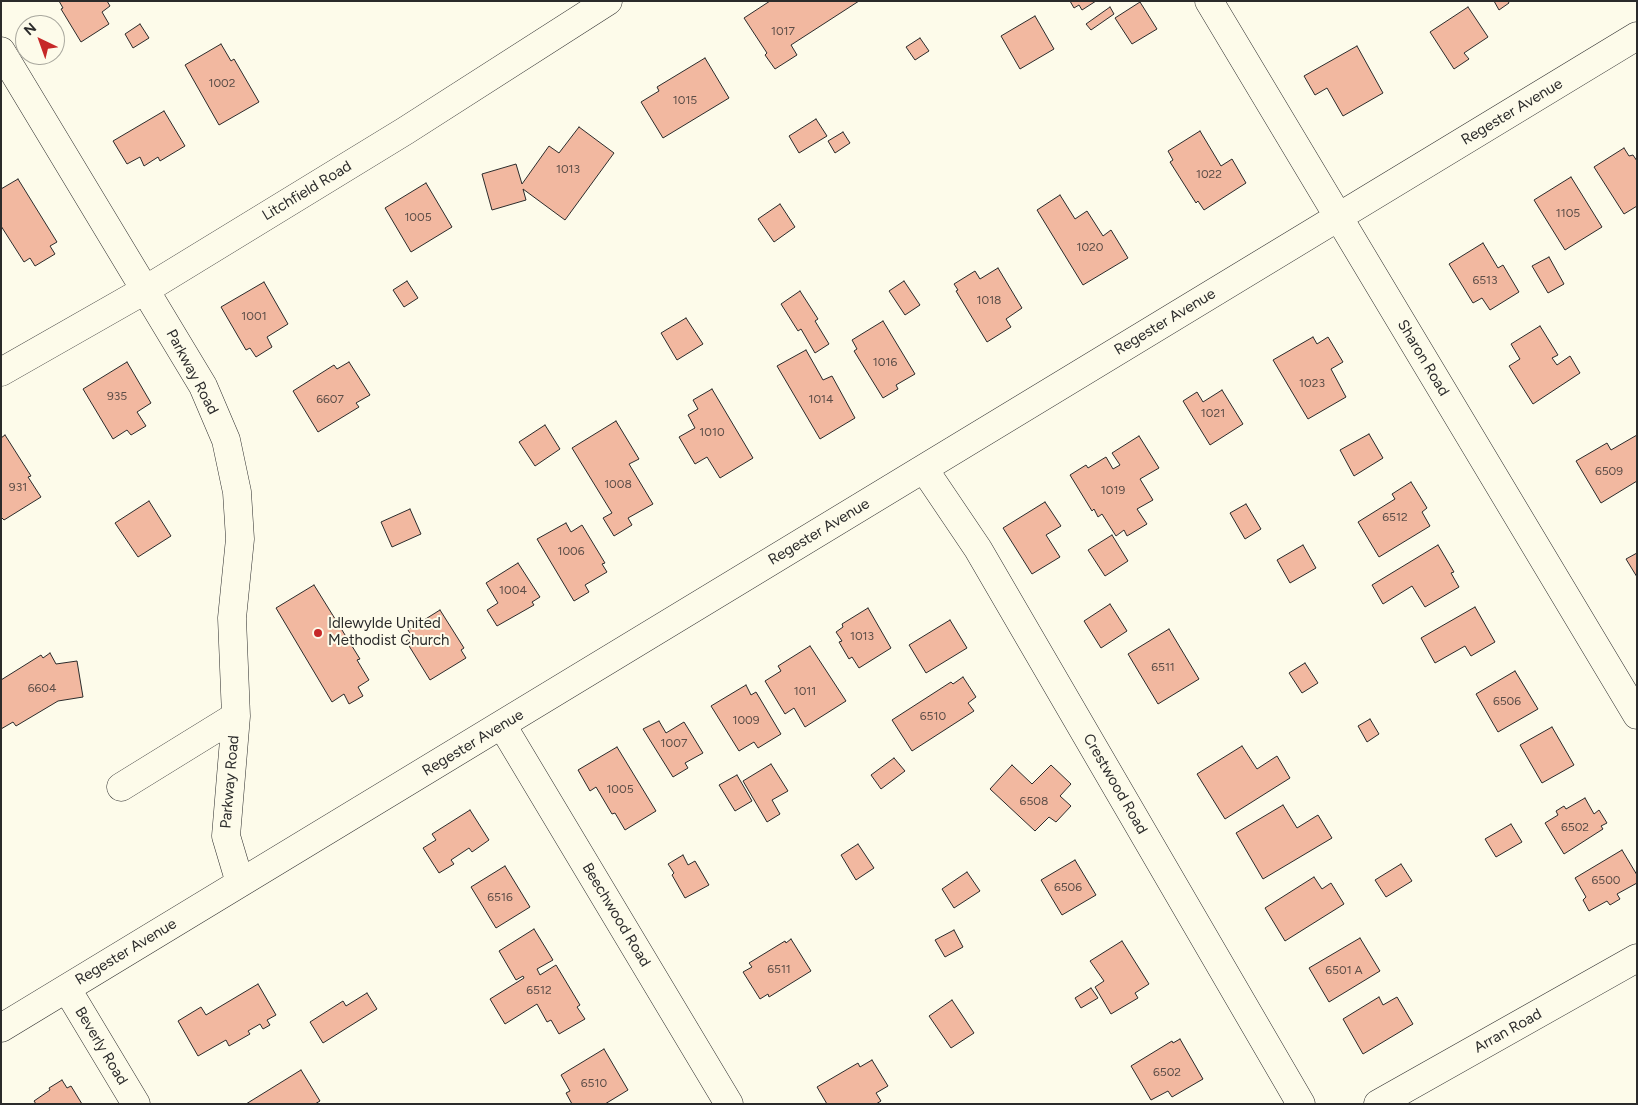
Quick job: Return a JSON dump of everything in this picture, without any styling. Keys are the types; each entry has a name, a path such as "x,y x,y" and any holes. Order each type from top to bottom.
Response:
{"street":[{"name":"Litchfield Road","path":"1,372 146,290 405,131 608,1"},
{"name":"Sharon Road","path":"1209,1 1637,716"},
{"name":"Regester Avenue","path":"1,1028 1637,36"},
{"name":"Parkway Road","path":"1,51 203,386 226,440 237,492 240,539 232,618 236,716 226,836 240,883"},
{"name":"Crestwood Road","path":"924,469 978,549 1301,1104"},
{"path":"121,787 236,716"},
{"name":"Beechwood Road","path":"502,725 729,1104"},
{"name":"Arran Road","path":"1378,1104 1637,958"},
{"name":"Beverly Road","path":"66,988 136,1104"}],"building":[{"path":"59,1 107,1 110,6 102,12 109,24 81,42 61,9 63,8"},
{"path":"770,1 859,1 791,45 797,55 775,69 744,18"},
{"path":"1070,1 1096,1 1082,10 1079,5 1074,8"},
{"path":"1494,1 1508,1 1509,3 1499,10"},
{"path":"1140,2 1157,29 1132,44 1115,18"},
{"path":"1110,7 1114,14 1091,30 1086,24"},
{"path":"1468,7 1488,37 1464,53 1469,59 1454,69 1430,32"},
{"path":"1035,16 1054,49 1020,69 1001,36"},
{"path":"140,24 149,38 133,48 125,34"},
{"path":"920,38 929,51 915,60 906,47"},
{"path":"221,44 231,61 234,59 259,102 219,125 185,65"},
{"path":"1357,46 1383,93 1343,116 1327,88 1315,95 1304,76"},
{"path":"705,58 729,98 663,138 641,102 659,91 657,87"},
{"path":"164,111 185,146 160,161 158,157 144,166 140,157 127,164 113,141"},
{"path":"816,119 827,136 799,153 789,136"},
{"path":"579,127 614,153 565,220 523,189 526,200 492,210 482,174 516,164 522,184 549,146 559,153"},
{"path":"1200,131 1221,166 1232,159 1246,183 1204,210 1198,201 1196,203 1170,162 1173,160 1168,151"},
{"path":"843,132 850,143 835,153 828,141"},
{"path":"1624,148 1629,156 1633,155 1637,161 1637,206 1624,214 1594,167"},
{"path":"1571,177 1602,227 1565,250 1534,200"},
{"path":"18,179 57,242 50,246 55,254 35,266 30,258 24,262 1,226 1,189"},
{"path":"426,183 452,227 411,252 385,208"},
{"path":"1060,195 1075,219 1087,211 1103,236 1111,230 1128,258 1083,285 1037,210"},
{"path":"780,204 795,227 774,242 758,219"},
{"path":"1483,243 1498,268 1503,265 1519,292 1490,310 1482,298 1473,303 1449,264"},
{"path":"1549,257 1564,284 1548,293 1532,266"},
{"path":"998,268 1022,308 1006,319 1011,327 987,342 956,291 958,290 954,284 975,271 980,279"},
{"path":"407,281 418,298 404,307 393,290"},
{"path":"904,281 920,305 905,315 889,291"},
{"path":"264,282 288,324 267,337 272,347 256,357 250,348 246,350 221,307"},
{"path":"800,291 818,319 815,321 829,344 815,353 801,329 798,331 781,304"},
{"path":"686,318 703,344 677,360 661,333"},
{"path":"883,321 915,374 896,385 898,389 883,398 854,351 857,349 852,340"},
{"path":"1540,326 1558,355 1552,358 1557,365 1570,356 1580,373 1533,404 1509,366 1520,359 1511,344"},
{"path":"1313,337 1317,344 1328,337 1343,362 1331,369 1346,397 1308,419 1273,360"},
{"path":"806,350 823,380 832,376 855,418 820,439 777,366"},
{"path":"127,362 151,403 137,412 146,426 131,435 127,430 113,439 83,389"},
{"path":"349,362 370,395 356,403 359,407 318,432 293,391 334,365 337,369"},
{"path":"712,389 753,458 720,478 707,457 695,464 679,437 695,428 688,415 698,409 693,400"},
{"path":"1222,390 1243,424 1210,445 1183,401 1197,392 1203,402"},
{"path":"616,421 639,459 629,464 653,504 628,518 632,525 614,536 603,518 612,513 572,448"},
{"path":"545,425 560,449 535,466 519,442"},
{"path":"1369,434 1383,458 1354,476 1340,450"},
{"path":"5,435 31,476 28,477 41,497 4,520 1,517 1,438"},
{"path":"1637,435 1637,481 1601,503 1576,461 1607,443 1611,450"},
{"path":"1139,436 1159,468 1140,479 1153,500 1137,509 1147,524 1127,536 1124,530 1116,536 1102,514 1098,517 1094,509 1092,511 1070,475 1086,465 1088,468 1106,457 1113,469 1120,465 1112,453"},
{"path":"1411,482 1427,508 1422,512 1430,526 1379,557 1358,522 1395,499 1392,494"},
{"path":"149,501 171,536 138,557 115,523"},
{"path":"1045,502 1061,526 1046,535 1060,557 1032,574 1003,528"},
{"path":"1246,504 1261,529 1245,539 1230,513"},
{"path":"410,509 421,534 392,547 381,522"},
{"path":"566,523 571,532 582,525 605,563 602,564 607,572 585,585 589,592 574,601 537,539"},
{"path":"1112,535 1128,561 1105,576 1088,550"},
{"path":"1303,545 1316,568 1290,583 1277,560"},
{"path":"1438,545 1454,572 1451,573 1459,587 1425,607 1412,586 1383,604 1372,585"},
{"path":"1637,553 1637,577 1626,559"},
{"path":"518,563 540,597 532,602 534,605 497,626 487,610 498,603 486,583"},
{"name":"Idlewylde United Methodist Church","path":"314,585 360,659 357,660 369,680 358,687 363,696 349,704 344,694 332,702 276,608"},
{"path":"1110,604 1127,631 1101,648 1084,621"},
{"path":"1475,607 1495,642 1471,656 1465,646 1435,663 1421,638"},
{"path":"868,608 891,648 859,668 852,657 849,659 839,642 842,641 836,632 843,627 842,624"},
{"path":"440,610 464,648 461,650 466,658 430,680 406,641 412,637 408,630"},
{"path":"950,620 967,648 926,673 909,645"},
{"path":"1169,629 1199,679 1158,704 1128,654"},
{"path":"810,646 846,701 805,727 794,708 785,714 765,681 781,671 778,666"},
{"path":"50,653 56,664 77,661 83,697 58,701 16,726 13,722 1,729 1,680 41,655 43,658"},
{"path":"1305,663 1318,683 1302,693 1289,673"},
{"path":"1515,671 1538,709 1498,732 1476,694"},
{"path":"963,677 976,697 968,703 974,711 912,751 892,720 951,682 953,684"},
{"path":"746,685 751,695 756,692 781,734 758,748 754,742 739,751 711,706"},
{"path":"1370,719 1379,734 1367,742 1358,726"},
{"path":"659,721 666,733 684,722 703,753 685,763 688,768 673,777 643,729"},
{"path":"1552,727 1574,765 1542,783 1520,745"},
{"path":"1242,746 1257,769 1277,756 1290,778 1225,819 1197,774"},
{"path":"617,747 656,811 625,830 615,813 612,814 596,787 590,791 578,770"},
{"path":"894,758 905,771 881,789 871,775"},
{"path":"771,764 788,791 772,800 780,814 767,822 743,781"},
{"path":"1012,765 1032,784 1051,765 1071,784 1060,796 1071,806 1056,822 1049,817 1035,831 990,789"},
{"path":"737,775 752,801 735,811 719,785"},
{"path":"1585,798 1594,814 1599,810 1607,823 1601,826 1603,829 1564,854 1545,823 1558,815 1556,811 1564,806 1566,809"},
{"path":"1283,805 1297,828 1318,815 1332,838 1263,879 1236,833"},
{"path":"470,810 489,840 472,852 469,848 451,860 454,864 439,873 423,848 436,840 432,834"},
{"path":"1511,824 1522,842 1496,857 1485,839"},
{"path":"858,844 874,868 856,880 841,855"},
{"path":"1622,850 1637,875 1637,883 1617,894 1620,899 1610,905 1607,901 1589,911 1583,900 1586,897 1575,878"},
{"path":"683,855 688,865 695,861 709,885 685,898 668,864"},
{"path":"1075,860 1096,895 1062,915 1041,880"},
{"path":"1401,864 1412,881 1386,897 1375,880"},
{"path":"505,866 530,907 496,928 471,887"},
{"path":"967,872 980,891 954,908 942,889"},
{"path":"1314,877 1322,889 1331,883 1344,904 1285,941 1265,908"},
{"path":"534,929 553,960 537,969 540,975 556,965 580,1005 577,1007 585,1019 559,1034 551,1020 547,1022 537,1004 505,1024 490,999 524,978 523,976 516,980 499,951"},
{"path":"954,930 963,947 945,957 935,940"},
{"path":"1360,938 1380,971 1329,1002 1309,968"},
{"path":"791,939 811,971 769,997 768,994 760,999 743,972 752,967 749,963"},
{"path":"1122,941 1149,984 1135,993 1138,998 1111,1014 1095,987 1104,981 1090,961"},
{"path":"258,984 276,1015 267,1020 270,1025 263,1029 260,1024 248,1031 250,1034 229,1046 226,1040 198,1056 178,1021 201,1007 206,1015"},
{"path":"1091,988 1098,998 1081,1008 1075,998"},
{"path":"367,993 377,1009 323,1043 310,1022 343,1001 346,1006"},
{"path":"1379,997 1383,1005 1397,997 1413,1024 1363,1054 1343,1019"},
{"path":"952,1000 974,1033 951,1048 929,1016"},
{"path":"1180,1039 1203,1079 1172,1097 1168,1091 1151,1100 1131,1066 1172,1041 1173,1043"},
{"path":"604,1049 628,1090 605,1104 572,1104 566,1093 570,1091 561,1075"},
{"path":"872,1060 888,1086 876,1093 881,1101 876,1104 827,1104 817,1087 858,1063 860,1067"},
{"path":"301,1070 320,1101 315,1104 246,1104"},
{"path":"62,1080 67,1088 71,1086 82,1104 36,1104 34,1101"}],"place":[{"name":"Idlewylde United Methodist Church","path":"318,633"}]}
